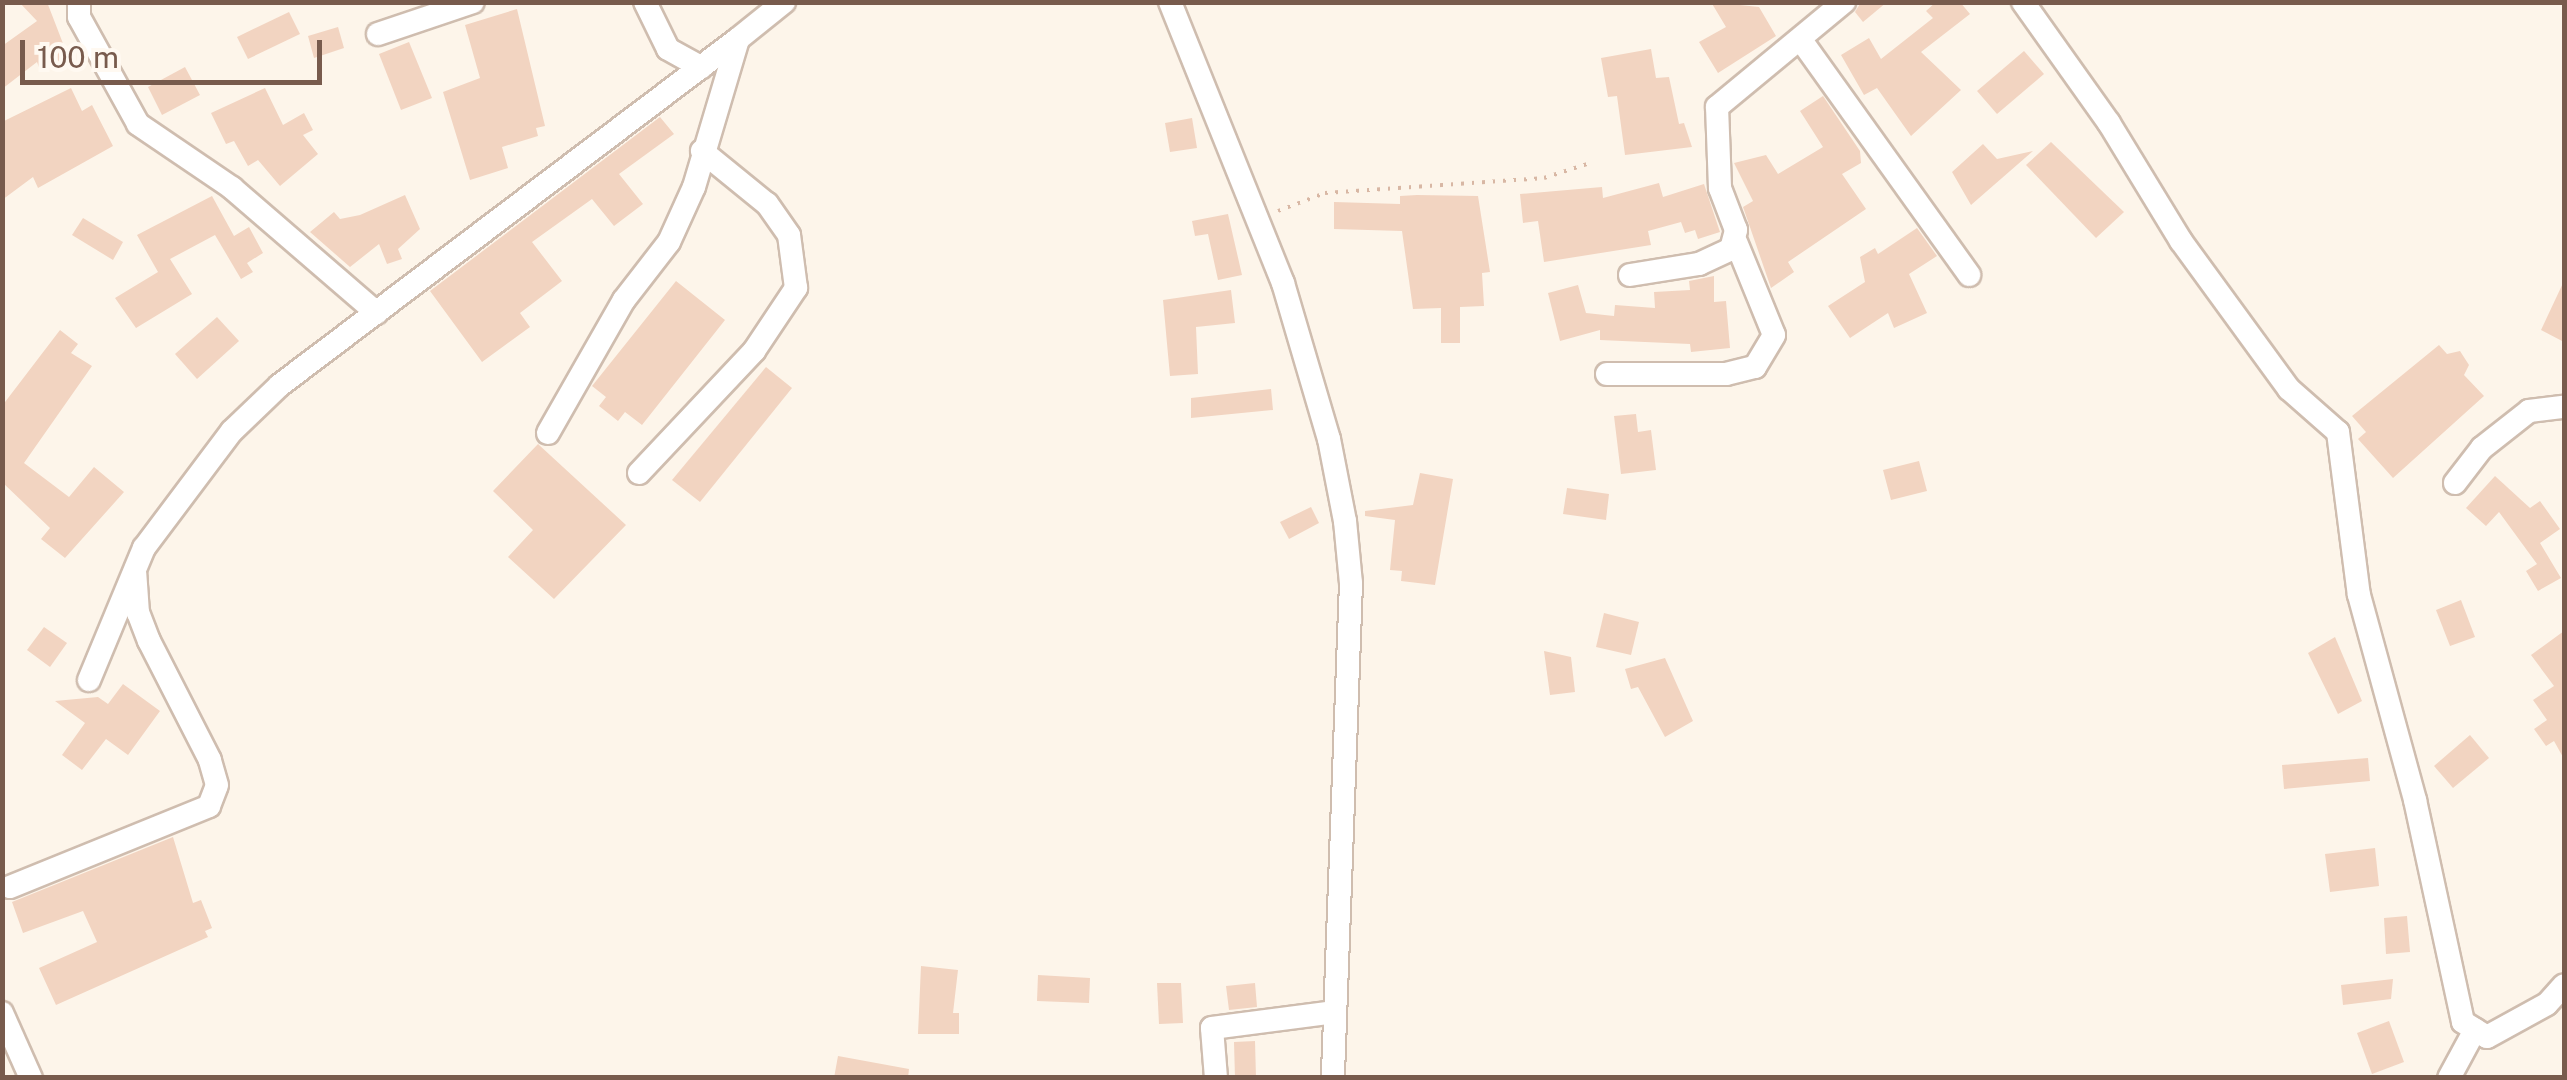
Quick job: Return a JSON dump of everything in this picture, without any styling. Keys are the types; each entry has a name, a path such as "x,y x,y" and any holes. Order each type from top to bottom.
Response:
{"street":[{"path":"80,2 79,17 138,124 232,188 377,314"},
{"path":"378,34 473,2"},
{"path":"645,2 668,49 701,67"},
{"path":"90,680 134,574 162,520 232,431 280,384 784,2"},
{"path":"1170,2 1256,224 1283,283 1329,439 1350,568 1333,1078"},
{"path":"1608,374 1726,374 1755,367 1774,335 1736,242 1720,188 1717,107 1844,2"},
{"path":"2023,2 2213,286 2289,388 2338,432 2359,595 2415,800 2463,1022 2486,1036 2548,1004 2564,985"},
{"path":"548,433 624,300 668,242 738,39"},
{"path":"1800,40 1969,275"},
{"path":"639,473 754,351 796,288 798,261 789,235 766,204 702,152"},
{"path":"1630,275 1699,264 1736,242"},
{"path":"2455,483 2482,448 2530,412 2564,407"},
{"path":"10,887 210,806 217,786 210,760 144,628 134,574"},
{"path":"1216,1078 1212,1028 1334,1012"},
{"path":"2,1013 31,1078"},
{"path":"2449,1078 2476,1030"}],"path":[{"path":"1256,224 1294,202 1324,194 1544,178 1587,164"}],"building":[{"path":"19,2 47,2 69,59 40,70 37,62 2,89 2,46 37,21"},
{"path":"1711,2 1759,7 1776,36 1718,73 1699,42 1726,27"},
{"path":"1861,2 1887,2 1863,22 1855,12"},
{"path":"1936,2 1960,2 1970,14 1921,52 1961,90 1911,136 1877,88 1864,95 1841,55 1869,38 1881,59 1933,18 1926,11"},
{"path":"517,9 545,126 536,128 538,136 502,147 508,168 470,180 443,92 480,78 465,25"},
{"path":"289,12 300,34 248,59 237,37"},
{"path":"338,27 344,48 314,58 308,36"},
{"path":"409,42 432,98 401,110 379,54"},
{"path":"1651,49 1656,78 1669,77 1679,124 1684,123 1692,147 1625,155 1617,96 1608,97 1601,58"},
{"path":"2024,51 2044,74 1997,114 1977,91"},
{"path":"185,67 200,95 162,115 148,87"},
{"path":"71,88 82,111 92,105 113,146 38,188 33,177 2,200 2,122"},
{"path":"265,88 283,125 304,113 313,130 303,135 318,154 280,186 258,160 248,166 234,141 226,144 211,113"},
{"path":"1823,96 1860,151 1861,163 1842,174 1866,209 1788,262 1794,272 1771,288 1743,207 1753,201 1734,163 1766,155 1778,174 1823,147 1800,111"},
{"path":"660,117 674,134 619,174 643,204 614,226 592,199 532,242 562,281 520,313 530,327 482,362 430,291"},
{"path":"1192,118 1197,148 1170,152 1165,123"},
{"path":"2051,142 2124,212 2096,238 2026,165"},
{"path":"1983,144 1997,159 2033,151 1971,205 1952,172"},
{"path":"1659,183 1663,197 1704,184 1720,232 1698,239 1695,230 1685,233 1681,222 1648,231 1651,245 1544,262 1538,221 1523,223 1520,194 1602,187 1603,198"},
{"path":"405,195 420,229 398,249 402,259 387,264 379,244 350,267 310,232 334,212 340,219 360,215"},
{"path":"212,196 234,236 249,227 263,253 247,263 253,272 241,279 215,235 170,259 192,294 136,328 115,298 158,272 137,235"},
{"path":"1400,196 1478,196 1490,272 1482,273 1484,306 1460,307 1460,343 1441,343 1441,308 1413,309 1402,231 1334,229 1334,202 1400,204"},
{"path":"1228,214 1242,275 1218,280 1208,234 1195,236 1192,221"},
{"path":"83,218 123,242 113,260 72,235"},
{"path":"1917,228 1937,256 1909,274 1927,313 1894,328 1888,313 1850,338 1828,306 1865,282 1860,257 1875,248 1878,254"},
{"path":"1714,276 1714,302 1726,301 1730,348 1691,352 1690,344 1600,340 1600,330 1560,341 1548,293 1578,285 1586,313 1614,316 1615,305 1655,308 1654,292 1690,290 1689,281"},
{"path":"676,281 725,320 642,425 625,412 618,421 599,406 606,397 592,386"},
{"path":"2564,281 2564,342 2541,330"},
{"path":"1231,290 1235,323 1196,327 1198,374 1170,376 1163,300"},
{"path":"217,317 239,341 197,379 175,354"},
{"path":"60,330 78,344 71,353 92,366 24,463 69,497 94,467 124,492 65,558 41,539 50,528 2,482 2,406"},
{"path":"2439,345 2447,354 2460,351 2469,365 2464,375 2484,396 2393,478 2358,439 2366,432 2352,416"},
{"path":"766,367 792,388 700,502 672,480"},
{"path":"1271,389 1273,410 1191,418 1191,398"},
{"path":"1636,414 1638,432 1651,430 1656,470 1621,474 1614,416"},
{"path":"538,444 626,525 554,599 508,557 533,530 493,491"},
{"path":"1919,461 1927,491 1891,500 1883,470"},
{"path":"1420,473 1453,479 1435,585 1401,581 1402,571 1390,570 1395,520 1365,516 1365,511 1413,505"},
{"path":"2495,476 2530,508 2540,501 2560,529 2540,543 2561,578 2538,591 2526,571 2537,564 2499,512 2486,526 2466,508"},
{"path":"1567,488 1609,494 1606,520 1563,514"},
{"path":"1311,507 1319,523 1289,539 1280,522"},
{"path":"2461,600 2475,637 2450,646 2436,610"},
{"path":"1604,613 1639,622 1631,655 1596,647"},
{"path":"44,627 67,643 50,667 27,650"},
{"path":"2564,631 2564,759 2554,741 2546,746 2534,729 2547,720 2533,700 2554,686 2531,655"},
{"path":"2335,637 2362,701 2338,714 2308,653"},
{"path":"1544,651 1571,657 1575,692 1550,695"},
{"path":"1665,658 1693,721 1665,737 1638,687 1631,689 1625,669"},
{"path":"123,684 160,711 128,755 106,739 82,770 62,755 85,723 55,701 98,697 108,704"},
{"path":"2470,735 2489,758 2453,788 2434,766"},
{"path":"2368,758 2370,781 2284,789 2282,765"},
{"path":"173,837 193,903 201,900 212,928 205,931 208,937 56,1005 39,968 97,942 83,911 23,933 12,902"},
{"path":"2375,848 2379,886 2330,892 2325,854"},
{"path":"2407,916 2410,952 2386,954 2384,918"},
{"path":"921,966 958,970 953,1013 959,1013 959,1034 918,1034"},
{"path":"1038,975 1090,978 1089,1003 1037,1001"},
{"path":"2393,979 2391,999 2343,1005 2341,985"},
{"path":"1157,983 1181,983 1183,1023 1159,1024"},
{"path":"1255,983 1257,1007 1229,1010 1226,986"},
{"path":"2389,1021 2404,1062 2372,1074 2357,1033"},
{"path":"1255,1041 1256,1078 1235,1078 1234,1042"},
{"path":"838,1056 909,1069 908,1078 834,1078"}]}
